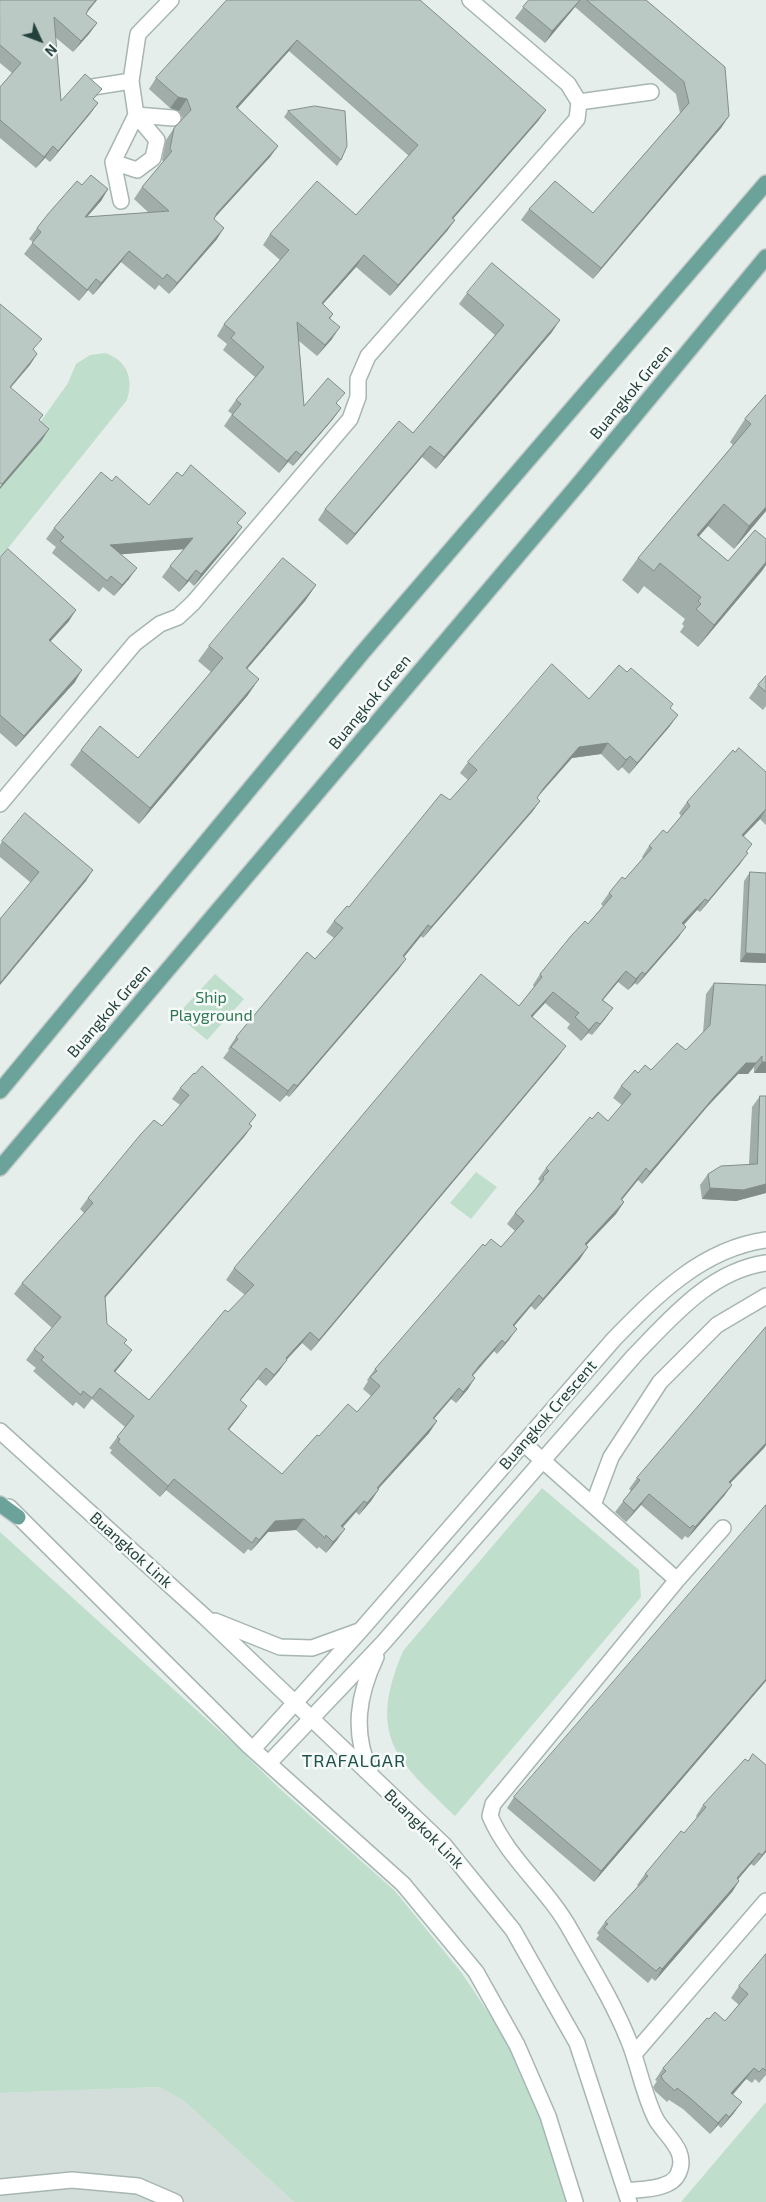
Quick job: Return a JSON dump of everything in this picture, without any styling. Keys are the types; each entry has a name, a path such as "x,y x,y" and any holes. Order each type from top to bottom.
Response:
{"main road":[{"name":"Buangkok Green","path":"0,1091 363,652 766,183"},
{"name":"Buangkok Green","path":"0,1168 574,488 766,257"},
{"path":"0,1504 18,1517"}],"street":[{"path":"113,162 137,170 153,158 156,140 136,115 131,81 138,34 171,0"},
{"path":"0,804 135,643 160,624 178,617 193,603 350,419 358,397 358,379 368,356 577,120 579,102 568,84 470,0"},
{"path":"93,87 131,81"},
{"path":"579,102 650,92"},
{"path":"136,115 173,118"},
{"path":"121,201 113,162 136,115"},
{"name":"Buangkok Crescent","path":"253,1749 360,1631 614,1339 652,1300 701,1262 747,1243 766,1240"},
{"name":"Buangkok Crescent","path":"269,1763 383,1642 634,1356 677,1311 717,1280 766,1263"},
{"path":"593,1505 611,1458 660,1382 717,1325 766,1296"},
{"name":"Buangkok Link","path":"0,1431 205,1617 444,1845 513,1930 577,2043 627,2196"},
{"path":"523,1443 677,1580"},
{"path":"0,1498 253,1749 403,1884 476,1972 517,2045 548,2116 575,2202"},
{"path":"627,2196 663,2186 673,2181 678,2175 680,2153 657,2120 628,2038 570,1928 503,1839 490,1816 493,1804 677,1580 723,1528"},
{"path":"433,1546 452,1564"},
{"name":"Buangkok Crescent","path":"205,1617 280,1647 312,1648 360,1631"},
{"name":"Buangkok Crescent","path":"374,1780 362,1753 358,1718 366,1679 383,1642"},
{"path":"634,2054 766,1901"},
{"path":"0,2187 72,2180 138,2186 175,2202"}],"shaded area":[{"path":"159,2087 183,2100 294,2202 0,2202 0,2093"}],"green space":[{"path":"105,353 119,360 127,371 130,385 127,400 0,558 0,473 29,438 68,383 76,364 90,355"},
{"name":"Ship Playground","path":"215,974 244,999 207,1040 177,1015"},
{"path":"476,1172 497,1187 471,1219 450,1203"},
{"path":"542,1488 639,1570 641,1597 455,1816 417,1778 403,1761 393,1744 388,1726 388,1705 392,1680 403,1651"},
{"path":"0,1532 235,1745 279,1788 395,1891 461,1972 512,2048 549,2128 570,2202 294,2202 183,2100 159,2087 0,2093"},
{"path":"766,2102 766,2202 681,2202"}],"building":[{"path":"0,0 96,0 86,14 97,23 81,41 54,17 61,101 85,74 102,89 93,99 98,103 58,151 53,146 44,157 0,120 0,87 21,63 0,45"},
{"path":"227,0 420,0 546,110 452,218 455,220 398,285 364,255 322,303 333,314 329,318 340,327 325,345 297,322 304,406 328,378 345,393 336,403 341,408 329,423 301,455 296,451 287,461 232,415 241,404 236,400 264,367 231,338 235,333 224,324 289,250 270,234 317,181 356,215 418,145 297,40 236,107 278,146 217,213 214,219 224,228 177,283 167,274 163,279 129,251 101,283 96,279 87,290 32,243 41,232 37,228 48,214 77,181 82,185 91,175 108,189 85,217 169,211 142,187 172,151 170,149 174,128 191,110 187,99 178,97 156,78"},
{"path":"529,0 580,0 552,31 523,7"},
{"path":"587,0 646,0 725,67 729,116 601,268 529,209 555,181 593,213 689,103 684,82"},
{"path":"315,106 345,111 347,146 341,160 288,111"},
{"path":"492,263 560,320 444,457 430,446 355,534 325,509 399,421 413,433 504,325 467,293"},
{"path":"0,304 42,339 33,349 37,354 10,387 43,415 39,420 49,429 2,484 0,483"},
{"path":"766,395 766,507 749,526 724,504 697,535 728,561 755,530 766,539 766,562 714,625 696,609 701,604 698,601 701,597 660,563 654,571 638,558 751,424 745,419"},
{"path":"191,465 246,513 237,523 242,527 201,574 196,570 187,581 170,566 193,538 110,545 137,568 122,585 111,576 107,581 60,541 64,537 54,528 101,472 112,481 116,476 149,505 177,472 182,476"},
{"path":"8,549 76,610 49,640 82,670 24,736 0,715 0,558"},
{"path":"283,558 316,585 246,668 259,679 150,808 81,750 100,726 138,758 223,658 209,646"},
{"path":"552,664 589,699 619,665 627,672 631,668 673,704 670,708 678,715 637,763 630,756 626,760 608,743 579,747 543,789 537,798 540,801 431,927 428,925 403,956 406,959 297,1086 294,1084 288,1091 231,1047 238,1039 236,1037 307,952 315,959 343,928 334,921 347,906 349,907 441,794 450,800 477,770 468,762"},
{"path":"766,676 766,692 758,685"},
{"path":"739,748 766,772 766,809 742,835 752,844 746,852 748,853 708,901 705,899 682,923 686,927 645,974 642,972 636,979 626,971 602,1000 613,1008 600,1024 596,1022 589,1030 575,1017 579,1013 553,992 531,1016 566,1046 319,1340 310,1332 286,1358 287,1360 274,1375 266,1368 240,1400 247,1406 228,1429 282,1474 348,1404 357,1412 380,1386 370,1377 377,1371 375,1369 483,1244 485,1246 491,1239 501,1247 524,1221 515,1213 544,1179 543,1177 549,1171 546,1168 590,1117 592,1119 598,1112 608,1121 631,1094 621,1086 635,1070 638,1073 645,1065 651,1070 677,1043 686,1050 710,1025 714,983 766,985 766,1062 762,1062 762,1056 756,1063 746,1063 650,1172 646,1168 621,1199 624,1202 585,1244 588,1247 543,1299 539,1295 513,1325 517,1329 505,1343 502,1340 479,1366 472,1375 475,1378 463,1392 459,1388 433,1418 437,1421 377,1488 379,1489 367,1503 364,1501 341,1526 345,1529 333,1542 326,1535 325,1538 304,1519 275,1521 259,1540 256,1537 252,1543 174,1479 168,1486 118,1442 120,1439 117,1437 134,1416 100,1388 92,1398 83,1391 81,1395 41,1360 44,1357 34,1349 61,1317 22,1283 93,1203 88,1198 141,1134 154,1120 162,1126 189,1095 180,1088 202,1066 256,1115 249,1124 252,1126 105,1296 107,1324 127,1340 124,1343 132,1350 114,1371 149,1400 225,1310 228,1312 254,1285 234,1268 481,974 519,1006 542,977 540,974 571,936 585,921 588,924 612,896 609,893 622,877 625,879 652,848 649,846 663,830 667,833 690,806 687,802 733,750 735,752"},
{"path":"25,813 93,870 0,983 0,919 39,872 2,841"},
{"path":"750,872 766,873 766,954 746,953"},
{"path":"760,1096 766,1096 766,1184 743,1190 710,1188 708,1174 721,1166 757,1164"},
{"path":"766,1327 766,1443 729,1482 732,1485 695,1527 693,1525 690,1528 649,1494 634,1511 623,1501 640,1480 637,1478"},
{"path":"766,1505 766,1679 601,1871 514,1797"},
{"path":"753,1754 766,1765 766,1850 762,1855 759,1853 737,1878 739,1881 662,1969 660,1967 656,1971 604,1928 608,1924 605,1922 648,1876 645,1874 681,1831 684,1833 706,1807 703,1805 745,1759 748,1761"},
{"path":"766,1954 766,2071 763,2068 759,2072 754,2068 731,2093 742,2102 729,2117 726,2114 718,2123 690,2098 677,2088 675,2091 663,2080 661,2076 666,2071 663,2068 707,2018 709,2019 715,2012 725,2021 748,1994 739,1986"}],"district":[{"name":"TRAFALGAR","path":"354,1761"}]}
